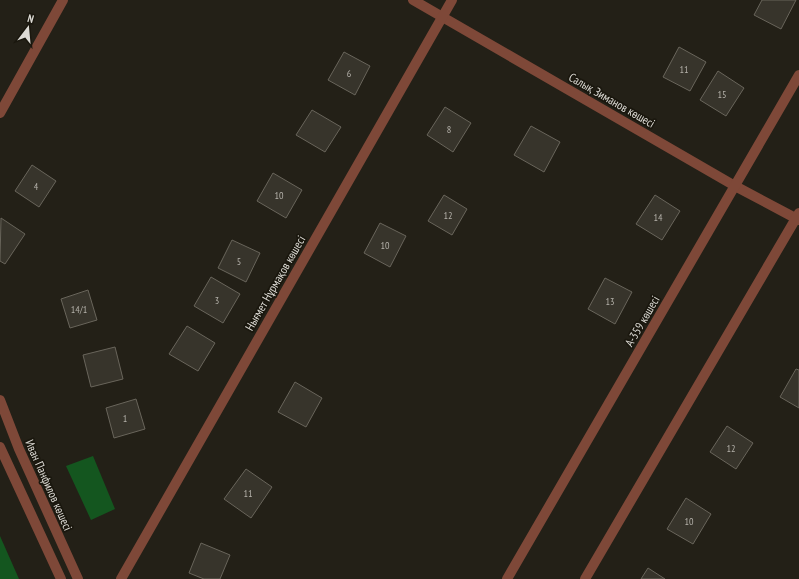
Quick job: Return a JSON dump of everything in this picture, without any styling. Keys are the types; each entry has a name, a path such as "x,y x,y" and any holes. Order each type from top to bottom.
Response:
{"street":[{"path":"0,113 63,0"},
{"name":"Салық Зиманов көшесі","path":"413,0 735,186 798,217"},
{"name":"Нығмет Нұрмақов көшесі","path":"121,579 452,0"},
{"name":"А-359 көшесі","path":"507,579 799,75"},
{"path":"586,579 798,217"},
{"name":"Иван Панфилов көшесі","path":"0,400 19,448 78,579"},
{"path":"0,447 61,579"}],"green space":[{"path":"93,456 115,509 91,520 66,466"},
{"path":"0,536 19,579 0,579"}],"building":[{"path":"762,0 796,0 781,29 754,15"},
{"path":"679,47 706,62 690,91 663,77"},
{"path":"344,52 370,66 355,95 328,80"},
{"path":"718,71 744,88 726,116 700,100"},
{"path":"445,107 471,123 453,152 427,135"},
{"path":"312,110 341,127 325,152 296,135"},
{"path":"531,126 560,142 544,172 514,155"},
{"path":"32,165 56,181 39,207 15,191"},
{"path":"273,173 302,190 286,218 257,201"},
{"path":"444,195 467,209 452,235 428,221"},
{"path":"655,195 680,211 662,240 636,224"},
{"path":"1,218 25,234 5,264 0,261"},
{"path":"380,223 406,236 390,267 364,253"},
{"path":"232,240 260,253 246,282 218,268"},
{"path":"211,277 240,294 223,323 194,306"},
{"path":"605,278 632,292 615,324 588,309"},
{"path":"88,290 97,320 70,328 61,299"},
{"path":"187,326 215,343 198,371 169,354"},
{"path":"115,347 123,379 91,387 83,355"},
{"path":"796,369 799,370 799,408 780,397"},
{"path":"295,382 322,398 306,427 278,412"},
{"path":"136,399 145,429 114,438 106,408"},
{"path":"727,426 753,443 736,469 710,452"},
{"path":"246,469 272,487 251,518 224,499"},
{"path":"686,498 711,514 693,544 667,529"},
{"path":"201,543 230,555 220,579 204,579 189,573"},
{"path":"648,568 665,579 641,579"}]}
